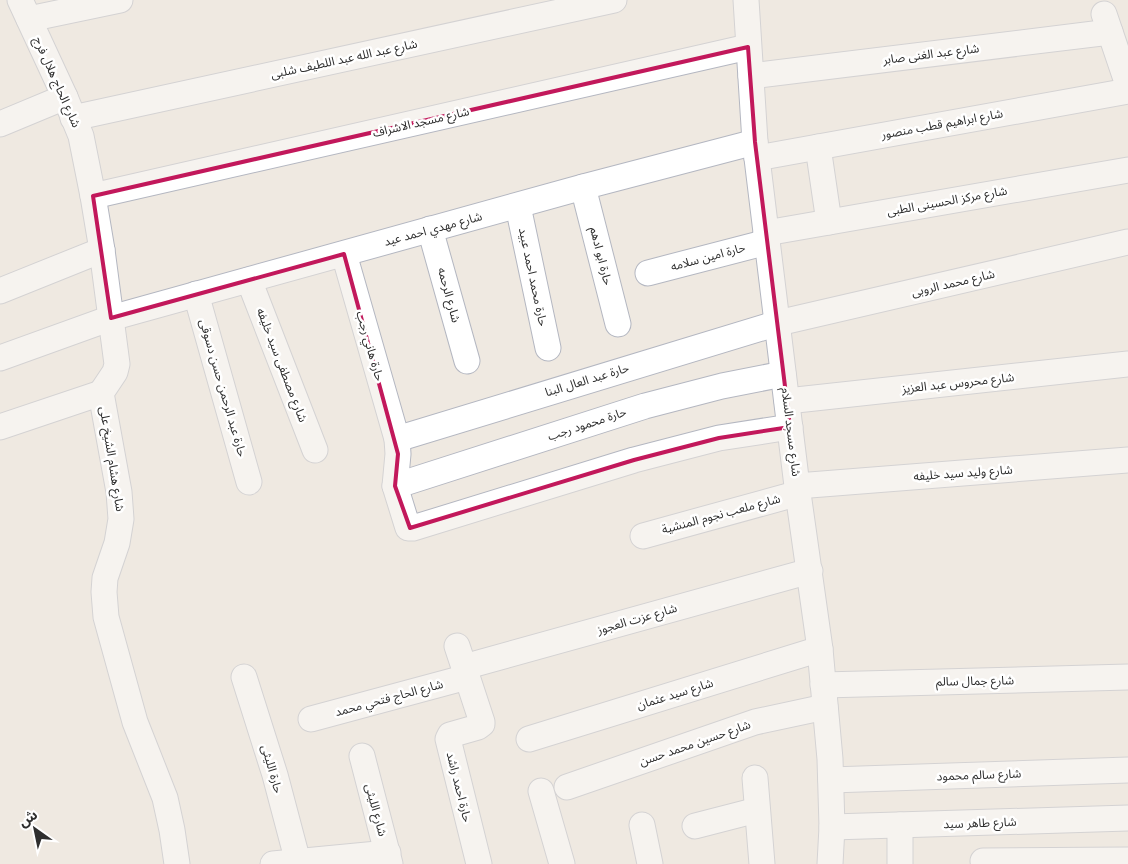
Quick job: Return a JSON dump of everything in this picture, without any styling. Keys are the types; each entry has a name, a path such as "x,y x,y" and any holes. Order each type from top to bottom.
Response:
{"street":[{"path":"25,10 120,0"},
{"name":"شارع عبد الله عبد اللطيف شلبى","path":"0,124 70,107 614,0"},
{"name":"شارع مسجد السلام","path":"746,0 756,150 783,374 820,649 831,780 832,827 830,864"},
{"name":"شارع الحاج هلال فرج","path":"25,10 70,107 81,136 94,196"},
{"name":"شارع عبد الغنى صابر","path":"751,76 1107,23 1128,85"},
{"name":"شارع مسجد الاشراف","path":"94,196 748,48"},
{"name":"شارع ابراهيم قطب منصور","path":"756,150 818,147 1128,91"},
{"path":"818,147 829,222"},
{"name":"شارع مهدي احمد عيد","path":"0,358 111,318 583,187 756,150"},
{"name":"شارع مركز الحسينى الطبى","path":"767,237 829,222 1128,170"},
{"name":"حارة ابو ادهم","path":"583,187 618,324"},
{"name":"شارع هشام الشيخ على","path":"94,196 117,368 101,393 119,492 121,519 117,543 105,578 106,617 135,722 165,798 170,817 176,864"},
{"name":"حارة محمد احمد عبيد","path":"518,206 548,348"},
{"name":"شارع الرحمه","path":"430,230 467,362"},
{"name":"حارة امين سلامه","path":"648,273 767,237"},
{"name":"شارع محمد الروبى","path":"778,323 1128,242"},
{"path":"0,291 102,250"},
{"name":"حارة هاني رجب","path":"344,254 396,439 398,454 395,486"},
{"name":"شارع مصطفى سيد خليفه","path":"249,280 315,450"},
{"name":"حارة عبد الرحمن حسن دسوقى","path":"196,294 249,482"},
{"name":"حارة عبد العال البنا","path":"396,439 778,323"},
{"name":"شارع محروس عبد العزيز","path":"787,401 1128,364"},
{"name":"حارة محمود رجب","path":"395,486 654,403 722,386 783,374"},
{"path":"0,427 101,393"},
{"path":"395,486 406,526 410,528 644,457 718,438 790,427"},
{"name":"شارع وليد سيد خليفه","path":"798,490 1128,460"},
{"name":"شارع ملعب نجوم المنشية","path":"644,536 798,490"},
{"name":"شارع عزت العجوز","path":"463,663 810,571"},
{"name":"شارع سيد عثمان","path":"529,739 820,649"},
{"name":"شارع الحاج فتحي محمد","path":"311,719 463,663"},
{"name":"حارة احمد راشد","path":"463,663 482,724 450,736 448,739 478,864"},
{"name":"حارة الليثى","path":"244,677 275,775 298,862"},
{"name":"شارع جمال سالم","path":"824,696 1128,677"},
{"name":"شارع حسين محمد حسن","path":"567,787 824,696"},
{"name":"شارع الليثى","path":"362,756 389,859"},
{"name":"شارع سالم محمود","path":"831,780 1128,770"},
{"path":"755,778 762,864"},
{"path":"541,791 562,864"},
{"path":"695,826 757,810"},
{"name":"شارع طاهر سيد","path":"832,827 1128,818"},
{"path":"1038,821 1054,862"},
{"path":"981,823 983,863 1128,860"},
{"path":"642,825 650,864"},
{"path":"900,825 900,864"},
{"path":"273,864 389,859"}],"highlighted area":[{"path":"748,47 755,142 790,427 719,438 634,460 410,528 395,486 398,454 344,254 111,318 93,196"}]}
